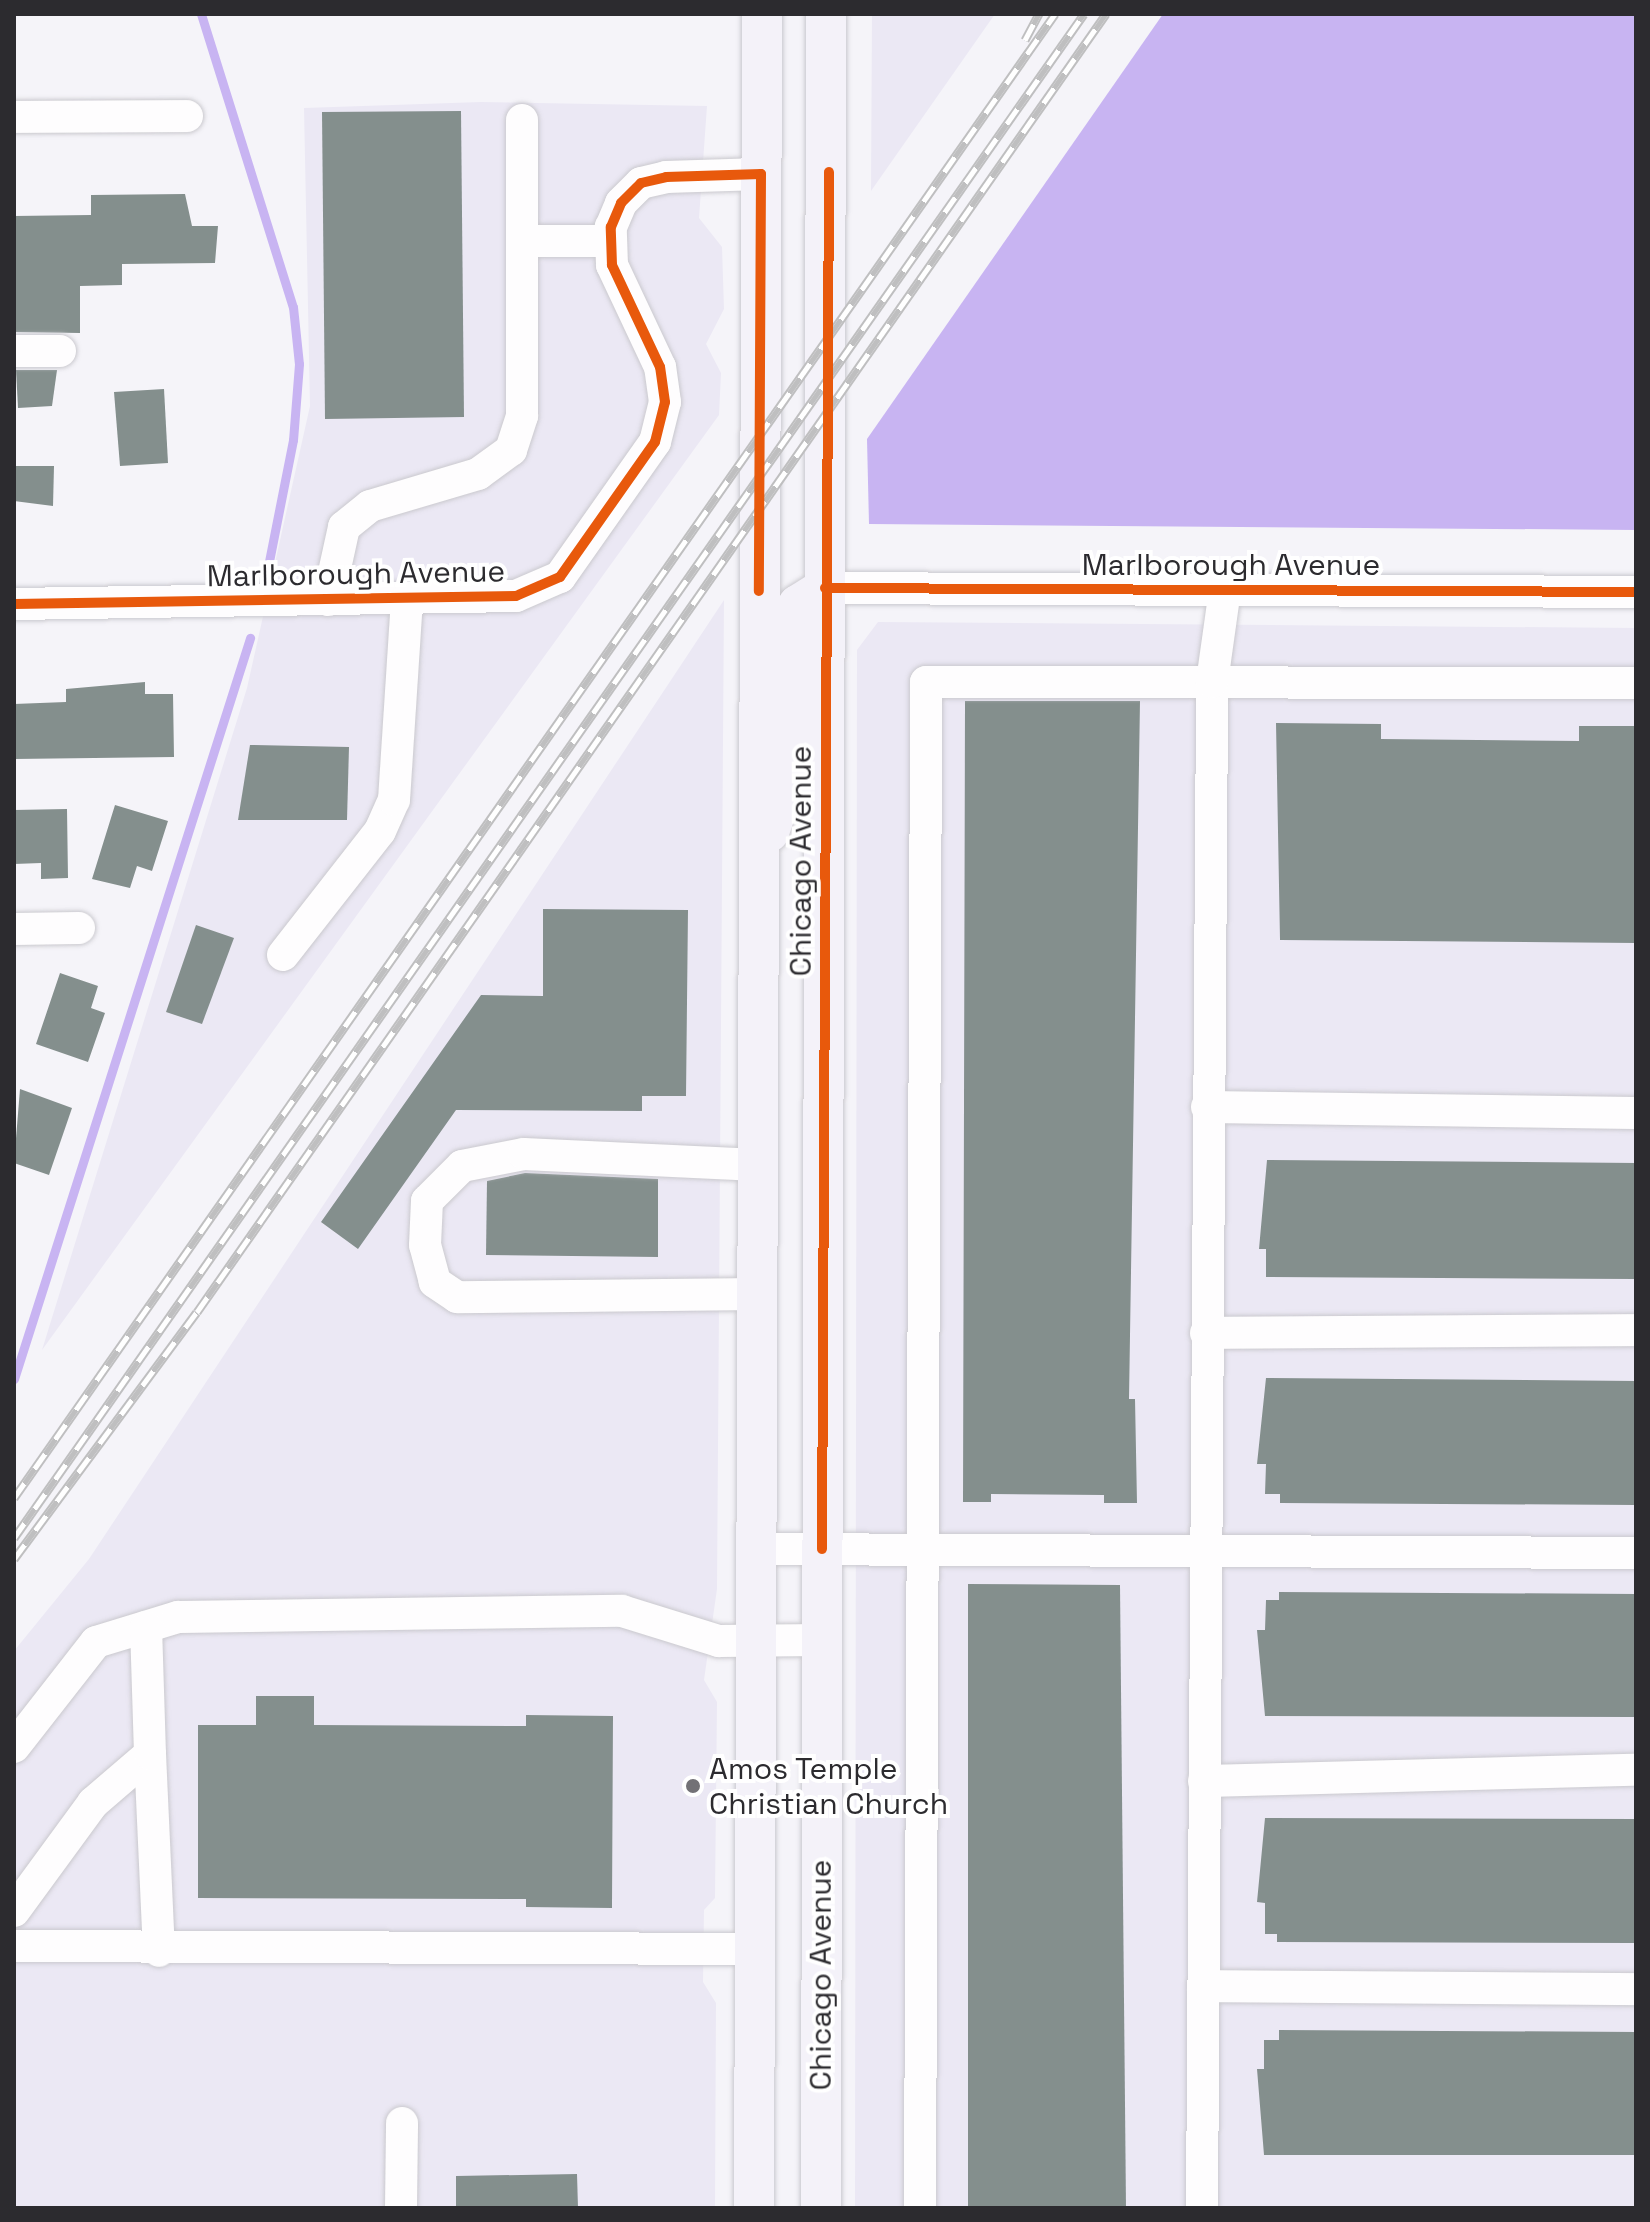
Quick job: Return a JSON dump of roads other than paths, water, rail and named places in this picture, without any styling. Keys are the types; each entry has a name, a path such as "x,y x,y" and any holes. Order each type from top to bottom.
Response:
{"main road":[{"name":"Chicago Avenue","path":"754,2208 762,14"},
{"name":"Chicago Avenue","path":"821,2208 829,172 826,14"},
{"path":"761,174 829,172"},
{"path":"759,862 793,762 798,605 825,588"}],"street":[{"path":"14,117 187,116"},
{"path":"328,600 344,527 370,506 478,474 511,450 522,416 522,120"},
{"name":"Marlborough Avenue","path":"14,604 516,596 560,577 655,442 665,402 660,367 612,265 611,241 621,203 641,183 761,174"},
{"path":"522,241 611,241"},
{"path":"14,351 60,351"},
{"name":"Marlborough Avenue","path":"825,588 1636,592"},
{"path":"1202,2208 1212,682 1225,589"},
{"path":"283,955 380,831 394,800 407,599"},
{"path":"920,2208 919,1550 926,682 1636,683"},
{"path":"14,929 79,928"},
{"path":"1207,1107 1636,1113"},
{"path":"757,1294 457,1297 435,1282 425,1245 427,1201 462,1166 524,1154 758,1165"},
{"path":"1206,1333 1636,1330"},
{"path":"757,1549 1636,1553"},
{"path":"14,1747 96,1642 178,1617 622,1611 685,1635 756,1641 822,1640"},
{"path":"146,1627 159,1951"},
{"path":"14,1911 93,1803 150,1754"},
{"path":"1204,1781 1636,1770"},
{"path":"14,1946 159,1951 756,1949"},
{"path":"1203,1986 1636,1989"},
{"path":"401,2208 402,2123"}],"waterway":[{"path":"201,14 293,307 299,364 293,440 268,566"},
{"path":"14,1379 250,638"}],"railway":[{"path":"1025,40 1039,14"},
{"path":"14,1498 1055,14"},
{"path":"14,1538 1084,14"},
{"path":"14,1559 197,1312 1106,14"}],"place":[{"name":"Amos Temple Christian Church","path":"693,1786"}]}
